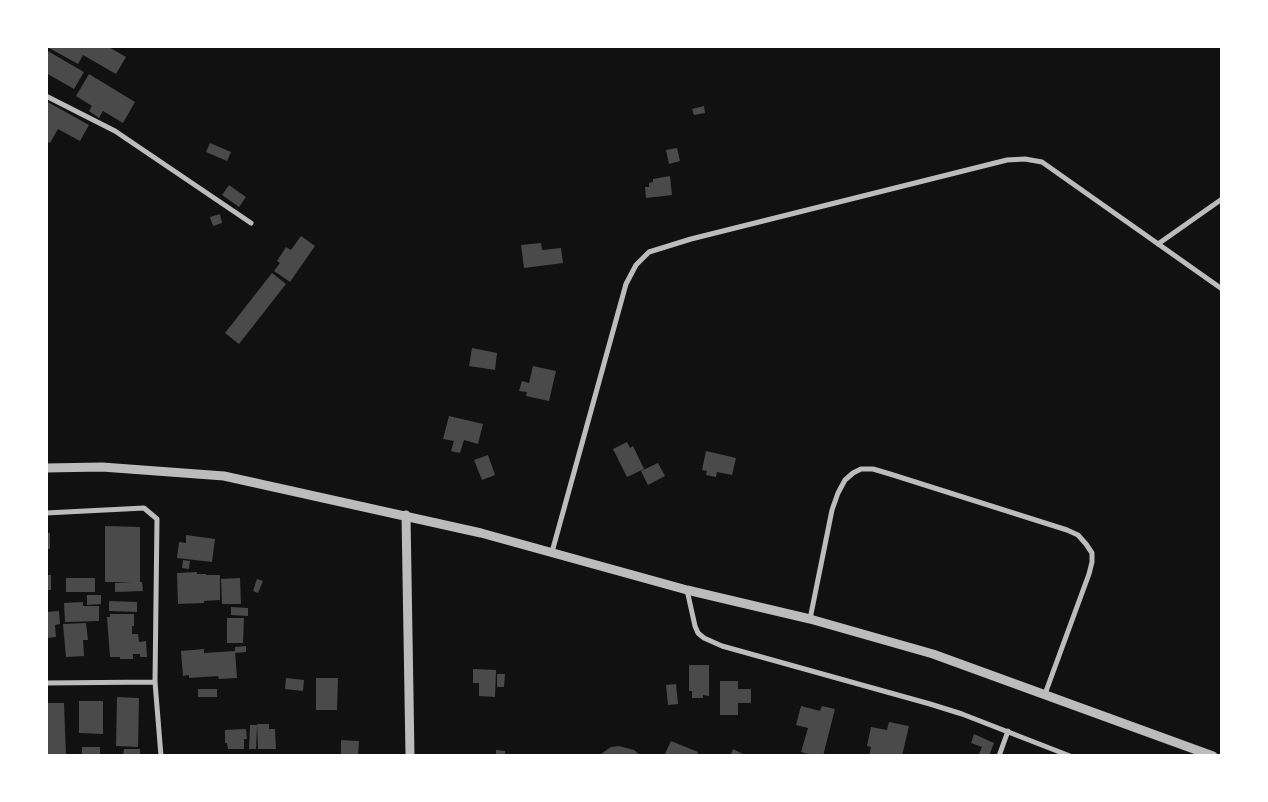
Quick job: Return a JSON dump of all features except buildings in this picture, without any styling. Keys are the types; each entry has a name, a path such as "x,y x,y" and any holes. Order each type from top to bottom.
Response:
{"street":[{"path":"46,96 115,131 251,222"},
{"path":"552,552 626,284 636,265 649,252 691,239 997,162 1025,159 1042,162 1222,290"},
{"path":"1158,244 1222,199"},
{"path":"46,468 102,467 224,476 406,515 552,552 687,590 810,619 933,654 1213,756"},
{"path":"810,619 832,510 845,480 852,473 861,469 873,469 890,474 1067,530 1078,535 1086,544 1092,553 1092,562 1045,694"},
{"path":"46,514 144,508 157,519 155,682 161,756"},
{"path":"406,515 410,756"},
{"path":"687,590 698,633 704,638 722,646 930,704 1008,731 1070,756"},
{"path":"46,683 155,682"},
{"path":"999,756 1008,731"}]}
